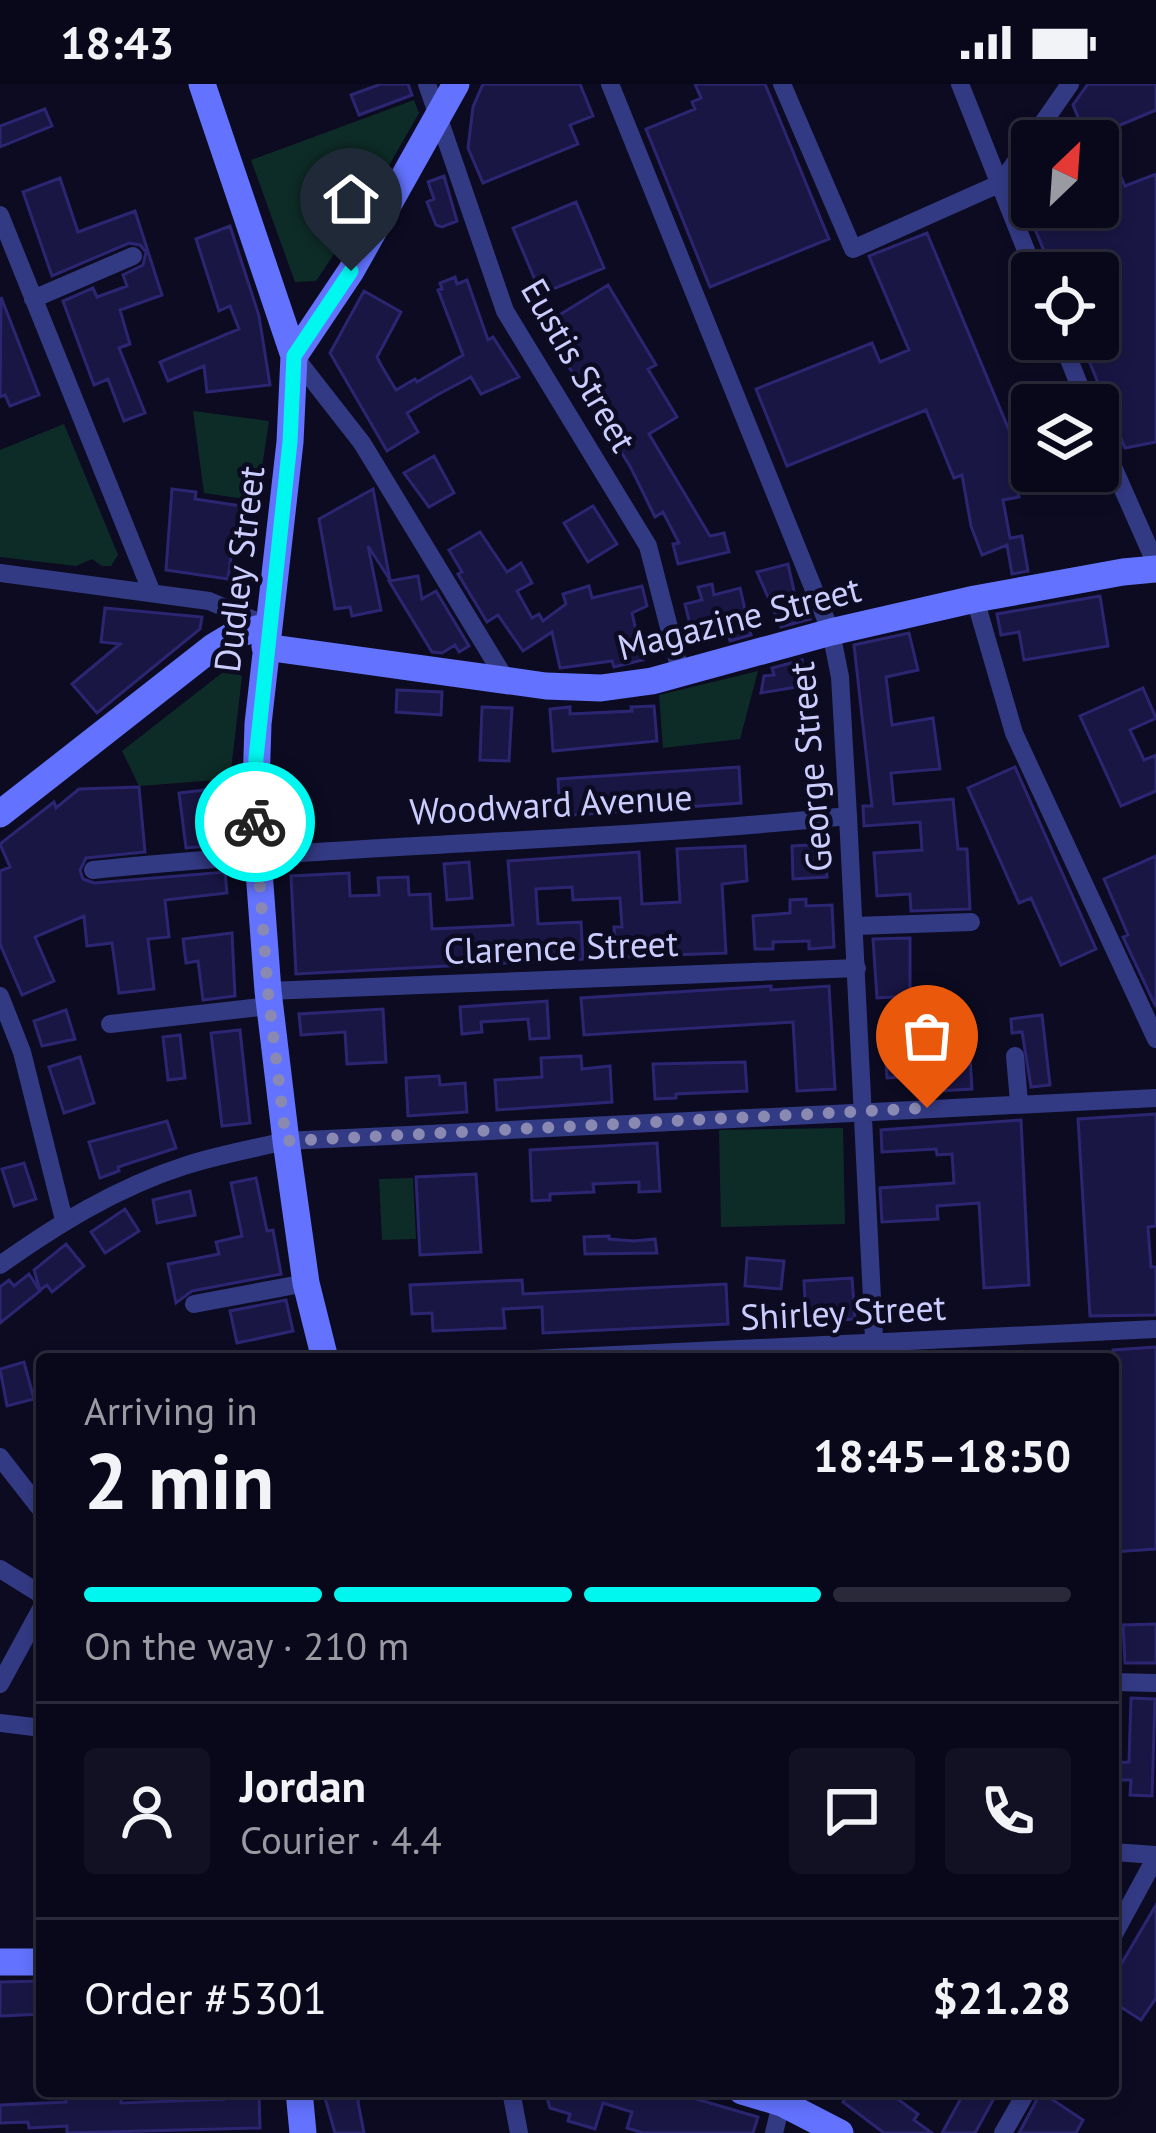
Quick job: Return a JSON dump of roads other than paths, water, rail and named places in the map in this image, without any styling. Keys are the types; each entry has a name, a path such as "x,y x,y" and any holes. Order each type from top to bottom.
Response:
{"main road":[{"name":"Dudley Street","path":"202,84 294,356 290,442 256,758 256,854 286,1141 306,1283 324,1353"},
{"path":"294,356 351,271 456,84"},
{"name":"Magazine Street","path":"267,637 506,680 601,688 681,674 831,632 975,599 1156,567"},
{"path":"0,814 213,647 233,635 267,637"},
{"path":"0,1962 36,1962"},
{"path":"300,2097 303,2133"},
{"path":"783,2097 840,2133"}],"street":[{"name":"Eustis Street","path":"427,84 505,310 648,546 681,674"},
{"name":"George Street","path":"610,84 831,632 840,677 875,1351"},
{"path":"782,84 853,249 1001,183 1070,84"},
{"path":"960,84 1027,252"},
{"path":"0,215 152,593"},
{"path":"33,299 133,256"},
{"path":"294,356 362,443 506,680"},
{"path":"1119,482 1156,567"},
{"path":"0,573 226,605 267,637"},
{"path":"975,599 1014,733 1156,1039"},
{"name":"Woodward Avenue","path":"94,870 256,854 643,834 848,816"},
{"path":"855,926 971,922"},
{"name":"Clarence Street","path":"110,1024 269,999 856,968"},
{"path":"0,996 22,1052 64,1220"},
{"path":"1016,1056 1019,1102"},
{"path":"0,1264 64,1220 132,1186 186,1165 286,1141 1156,1098"},
{"path":"194,1304 306,1283"},
{"name":"Shirley Street","path":"789,1353 875,1351 1156,1329"},
{"path":"0,1457 36,1503"},
{"path":"0,1570 36,1591"},
{"path":"0,1684 36,1618"},
{"path":"1119,1682 1156,1683"},
{"path":"0,1723 36,1727"},
{"path":"1119,1853 1156,1856 1119,1925"},
{"path":"512,2097 519,2133"},
{"path":"774,2133 783,2097"},
{"path":"1004,2133 1024,2097"}]}
